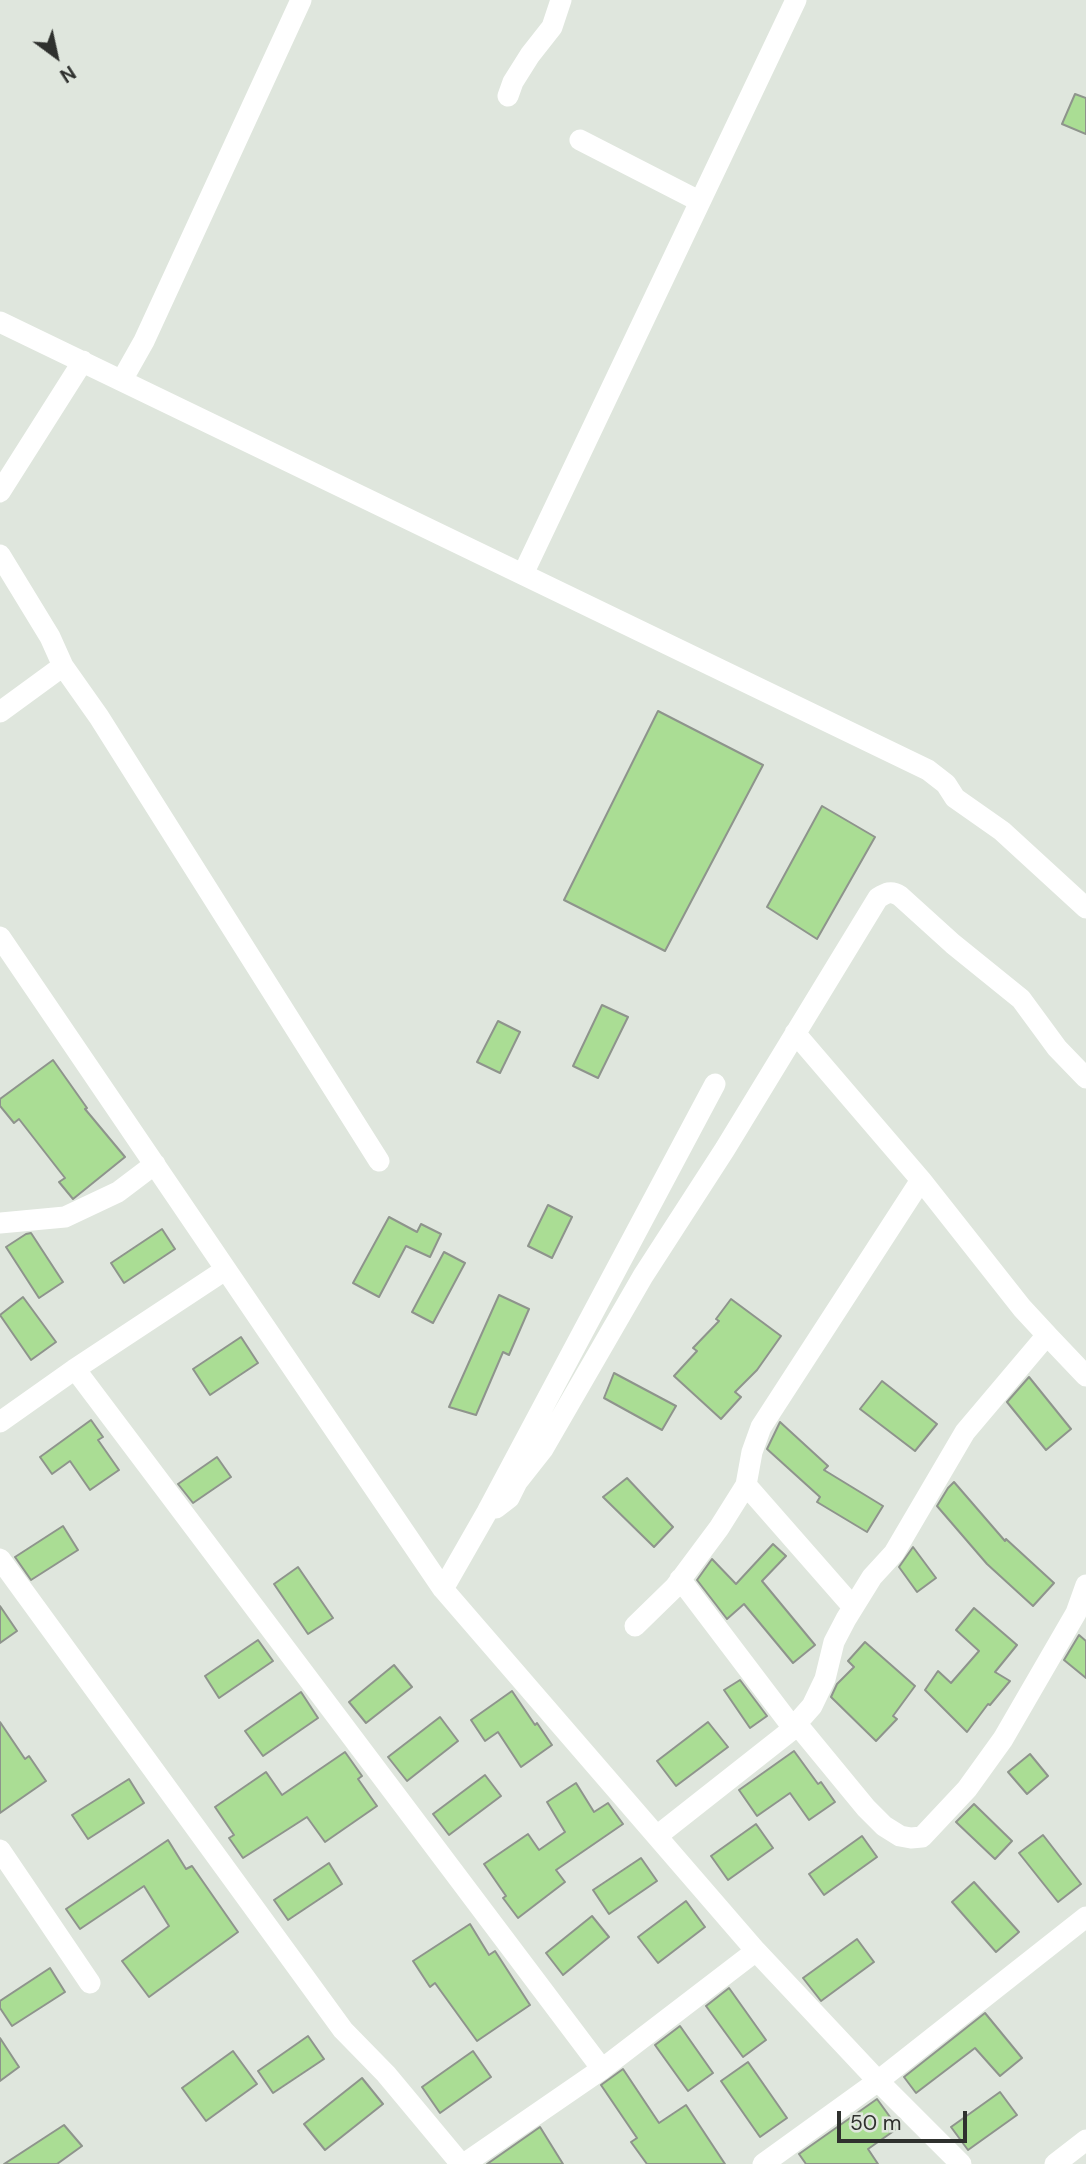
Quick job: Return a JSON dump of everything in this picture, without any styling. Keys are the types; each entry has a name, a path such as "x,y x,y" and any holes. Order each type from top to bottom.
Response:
{"street":[{"path":"122,380 144,341 301,0"},
{"path":"508,96 513,82 530,55 552,27 561,0"},
{"path":"523,574 796,0"},
{"path":"580,140 699,201"},
{"path":"0,322 928,771 946,783 954,798 1002,831 1086,908"},
{"path":"0,492 83,361"},
{"path":"0,555 50,637 63,666 106,727 379,1161"},
{"path":"0,712 63,666"},
{"path":"489,1508 496,1508 509,1498 516,1482 543,1448 643,1276 878,898 894,892 1021,999 1056,1048 1086,1078"},
{"path":"1,943 155,1164 443,1589 756,1951 878,2081 961,2164"},
{"path":"795,1033 921,1180 1016,1301 1086,1376"},
{"path":"443,1589 715,1084"},
{"path":"1,1218 65,1217 118,1192 155,1164"},
{"path":"635,1626 680,1580 719,1528 746,1485 752,1452 761,1427 921,1180"},
{"path":"0,1422 225,1270"},
{"path":"657,1836 794,1725 811,1706 825,1679 834,1642 872,1577 894,1552 965,1432 1047,1335"},
{"path":"75,1369 602,2070"},
{"path":"746,1485 853,1607"},
{"path":"0,1559 343,2030 386,2074 462,2164 602,2070 756,1951"},
{"path":"680,1580 794,1725 866,1808 884,1826 900,1836 911,1838 922,1836 967,1789 1003,1739 1084,1601"},
{"path":"0,1850 90,1983"},
{"path":"763,2164 878,2081 1086,1917"},
{"path":"1055,2164 1086,2140"}],"building":[{"path":"1075,94 1086,98 1086,134 1062,124"},
{"path":"658,711 763,765 665,951 564,900"},
{"path":"822,806 875,837 817,939 767,907"},
{"path":"602,1005 628,1017 598,1078 573,1066"},
{"path":"498,1021 520,1032 500,1073 477,1062"},
{"path":"53,1060 87,1108 85,1109 125,1157 73,1199 59,1182 65,1178 19,1119 14,1123 0,1106 0,1099"},
{"path":"548,1205 572,1217 552,1258 528,1246"},
{"path":"389,1217 417,1232 421,1224 441,1234 430,1257 406,1246 379,1297 353,1283"},
{"path":"162,1229 175,1249 124,1283 111,1263"},
{"path":"31,1233 63,1282 39,1298 6,1247"},
{"path":"444,1252 465,1263 433,1323 412,1312"},
{"path":"499,1295 529,1309 509,1355 503,1352 476,1415 449,1407"},
{"path":"23,1297 56,1342 31,1360 0,1315"},
{"path":"731,1299 781,1336 757,1370 735,1392 741,1397 721,1419 674,1376 697,1351 693,1348 719,1321 716,1319"},
{"path":"241,1337 258,1363 210,1395 193,1369"},
{"path":"614,1373 676,1406 662,1430 604,1398"},
{"path":"1029,1377 1071,1429 1046,1450 1007,1402"},
{"path":"882,1381 937,1424 915,1451 860,1409"},
{"path":"91,1420 103,1437 98,1440 119,1470 90,1490 70,1461 52,1474 40,1457"},
{"path":"780,1422 828,1466 824,1470 883,1506 867,1532 817,1502 820,1497 767,1449"},
{"path":"217,1457 231,1477 193,1503 178,1484"},
{"path":"627,1478 673,1527 654,1547 603,1497"},
{"path":"954,1482 1005,1541 1006,1539 1054,1583 1033,1606 987,1564 937,1506"},
{"path":"63,1526 78,1550 31,1580 15,1557"},
{"path":"773,1544 786,1556 762,1581 815,1645 793,1663 744,1604 727,1619 697,1580 712,1559 736,1584"},
{"path":"913,1547 936,1578 917,1592 899,1567"},
{"path":"298,1567 333,1618 308,1634 274,1584"},
{"path":"0,1606 17,1631 0,1643"},
{"path":"974,1608 1017,1645 995,1672 1010,1681 967,1732 925,1690 938,1671 951,1683 979,1651 956,1630"},
{"path":"1079,1635 1086,1641 1086,1678 1064,1660"},
{"path":"258,1640 273,1661 219,1698 205,1676"},
{"path":"865,1642 915,1686 893,1716 897,1719 876,1741 831,1697 837,1684 854,1667 848,1661"},
{"path":"394,1665 412,1687 366,1723 349,1702"},
{"path":"740,1680 767,1716 750,1728 724,1690"},
{"path":"512,1691 552,1745 521,1767 498,1732 485,1741 471,1720"},
{"path":"301,1692 318,1718 263,1756 245,1731"},
{"path":"440,1717 458,1741 407,1781 388,1757"},
{"path":"0,1722 25,1759 29,1756 46,1781 0,1813"},
{"path":"708,1722 728,1747 676,1786 657,1761"},
{"path":"794,1751 835,1802 809,1820 790,1793 757,1816 739,1790"},
{"path":"345,1752 362,1776 358,1779 377,1806 325,1842 307,1817 243,1858 229,1838 234,1835 215,1807 266,1772 282,1795"},
{"path":"1030,1754 1048,1776 1027,1794 1008,1772"},
{"path":"485,1775 501,1796 449,1835 433,1814"},
{"path":"129,1779 144,1803 88,1839 72,1815"},
{"path":"576,1783 594,1812 608,1803 623,1824 556,1870 565,1882 518,1918 484,1864 528,1834 539,1850 565,1832 547,1802"},
{"path":"974,1804 1012,1841 995,1859 956,1822"},
{"path":"756,1824 773,1848 728,1880 711,1856"},
{"path":"1043,1835 1081,1884 1058,1902 1019,1853"},
{"path":"862,1836 877,1857 824,1895 809,1874"},
{"path":"168,1840 186,1869 192,1866 238,1932 149,1997 122,1961 169,1926 144,1886 80,1929 66,1909"},
{"path":"641,1858 657,1881 609,1914 593,1890"},
{"path":"329,1863 342,1884 288,1920 274,1900"},
{"path":"974,1882 1019,1932 996,1952 952,1902"},
{"path":"686,1901 705,1927 658,1963 638,1937"},
{"path":"592,1916 609,1937 563,1975 546,1953"},
{"path":"470,1924 489,1955 495,1951 530,2005 477,2041 435,1983 430,1987 413,1961"},
{"path":"857,1939 874,1962 821,2001 803,1978"},
{"path":"50,1968 65,1992 12,2026 0,2008 0,2001"},
{"path":"729,1988 766,2040 743,2057 706,2006"},
{"path":"985,2013 1022,2058 1000,2076 975,2048 916,2093 904,2077"},
{"path":"680,2026 713,2073 688,2091 655,2045"},
{"path":"308,2036 324,2059 273,2093 258,2071"},
{"path":"0,2038 19,2067 0,2081"},
{"path":"233,2051 257,2084 206,2121 182,2088"},
{"path":"473,2051 491,2077 440,2113 422,2087"},
{"path":"748,2062 787,2118 760,2137 721,2081"},
{"path":"623,2069 659,2123 686,2105 725,2164 647,2164 631,2142 637,2138 601,2085"},
{"path":"362,2078 383,2104 325,2150 304,2124"},
{"path":"1000,2092 1017,2115 968,2150 951,2127"},
{"path":"877,2099 898,2128 868,2149 878,2164 806,2164 799,2154"},
{"path":"64,2125 82,2146 57,2164 4,2164"},
{"path":"540,2127 563,2164 487,2164"}]}
